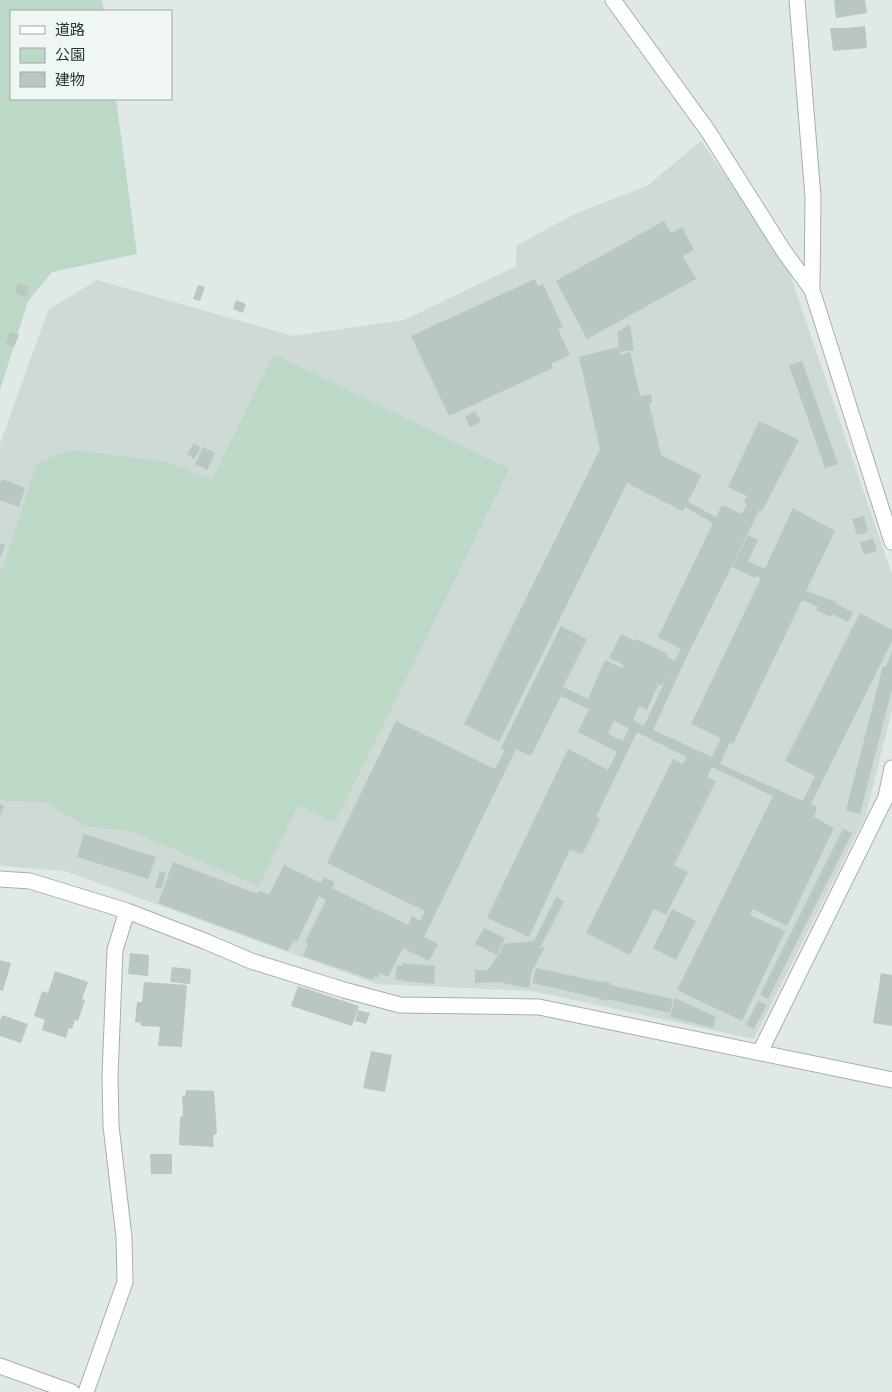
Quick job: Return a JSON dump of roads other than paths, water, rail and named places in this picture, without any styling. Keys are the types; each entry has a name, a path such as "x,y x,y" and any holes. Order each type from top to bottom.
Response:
{"street":[{"path":"613,0 708,131 783,250 812,290"},
{"path":"797,0 813,197 812,290 892,542"},
{"path":"760,1052 886,797 892,768"},
{"path":"0,879 30,882 127,911 251,961 344,990 400,1004 539,1006 892,1080"},
{"path":"86,1392 125,1282 124,1237 111,1126 110,1076 115,950 127,911"},
{"path":"0,1366 72,1392"}]}
